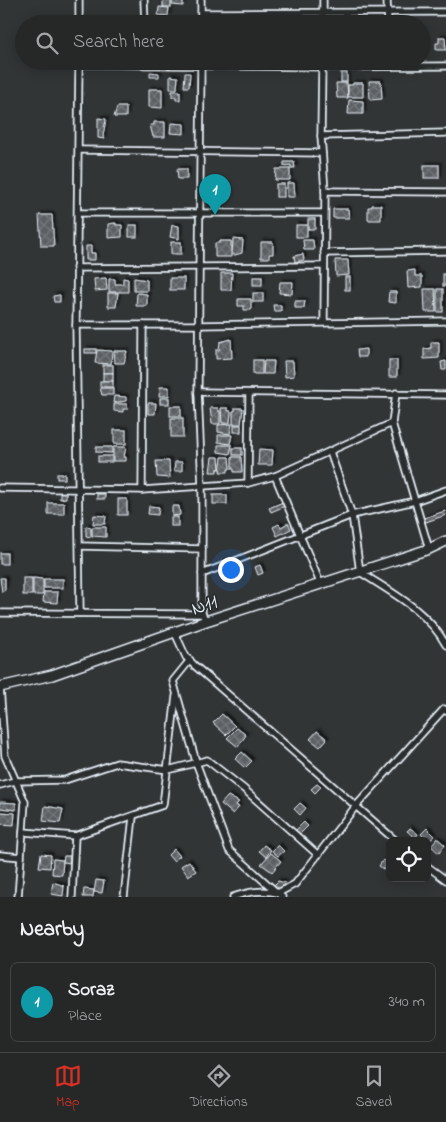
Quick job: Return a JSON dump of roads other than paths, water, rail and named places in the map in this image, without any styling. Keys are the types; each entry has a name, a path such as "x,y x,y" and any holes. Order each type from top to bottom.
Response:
{"main road":[{"name":"N11","path":"0,687 52,675 175,632 204,617 321,585 429,549 446,541"}],"street":[{"path":"79,0 79,15"},
{"path":"144,0 145,15"},
{"path":"201,0 201,13 446,12"},
{"path":"323,0 323,13"},
{"path":"387,0 387,15"},
{"path":"431,65 446,66"},
{"path":"80,70 76,325 80,489 80,614"},
{"path":"0,613 204,617 198,392 201,70"},
{"path":"321,70 321,136 325,191 324,322"},
{"path":"321,136 446,133"},
{"path":"79,150 200,153 322,153"},
{"path":"325,191 446,192"},
{"path":"78,213 324,213"},
{"path":"324,253 446,251"},
{"path":"76,268 324,266"},
{"path":"76,325 446,321"},
{"path":"142,490 143,325"},
{"path":"198,392 446,395"},
{"path":"248,483 250,393"},
{"path":"396,394 392,423 429,549"},
{"path":"0,488 142,490 248,483 260,478 275,476 392,423"},
{"path":"330,452 352,515 360,572 417,610 434,627 446,645"},
{"path":"275,476 321,585"},
{"path":"202,574 352,515 415,501 446,490"},
{"path":"80,546 202,548"},
{"path":"175,632 190,660 391,837"},
{"path":"190,660 173,681 196,765 229,850 280,895"},
{"path":"0,687 5,756 25,802 18,897"},
{"path":"22,832 75,836 133,817 164,804 176,692"},
{"path":"280,895 295,884 356,806 445,711"},
{"path":"0,785 15,782 65,780 117,763 168,770 196,765 207,760 244,789 318,855"},
{"path":"124,897 133,817"},
{"path":"72,897 75,836"},
{"path":"0,855 21,857"},
{"path":"431,869 446,880"},
{"path":"232,897 248,892 266,890 280,895"}],"place":[{"name":"Soraz","path":"215,215"}]}
